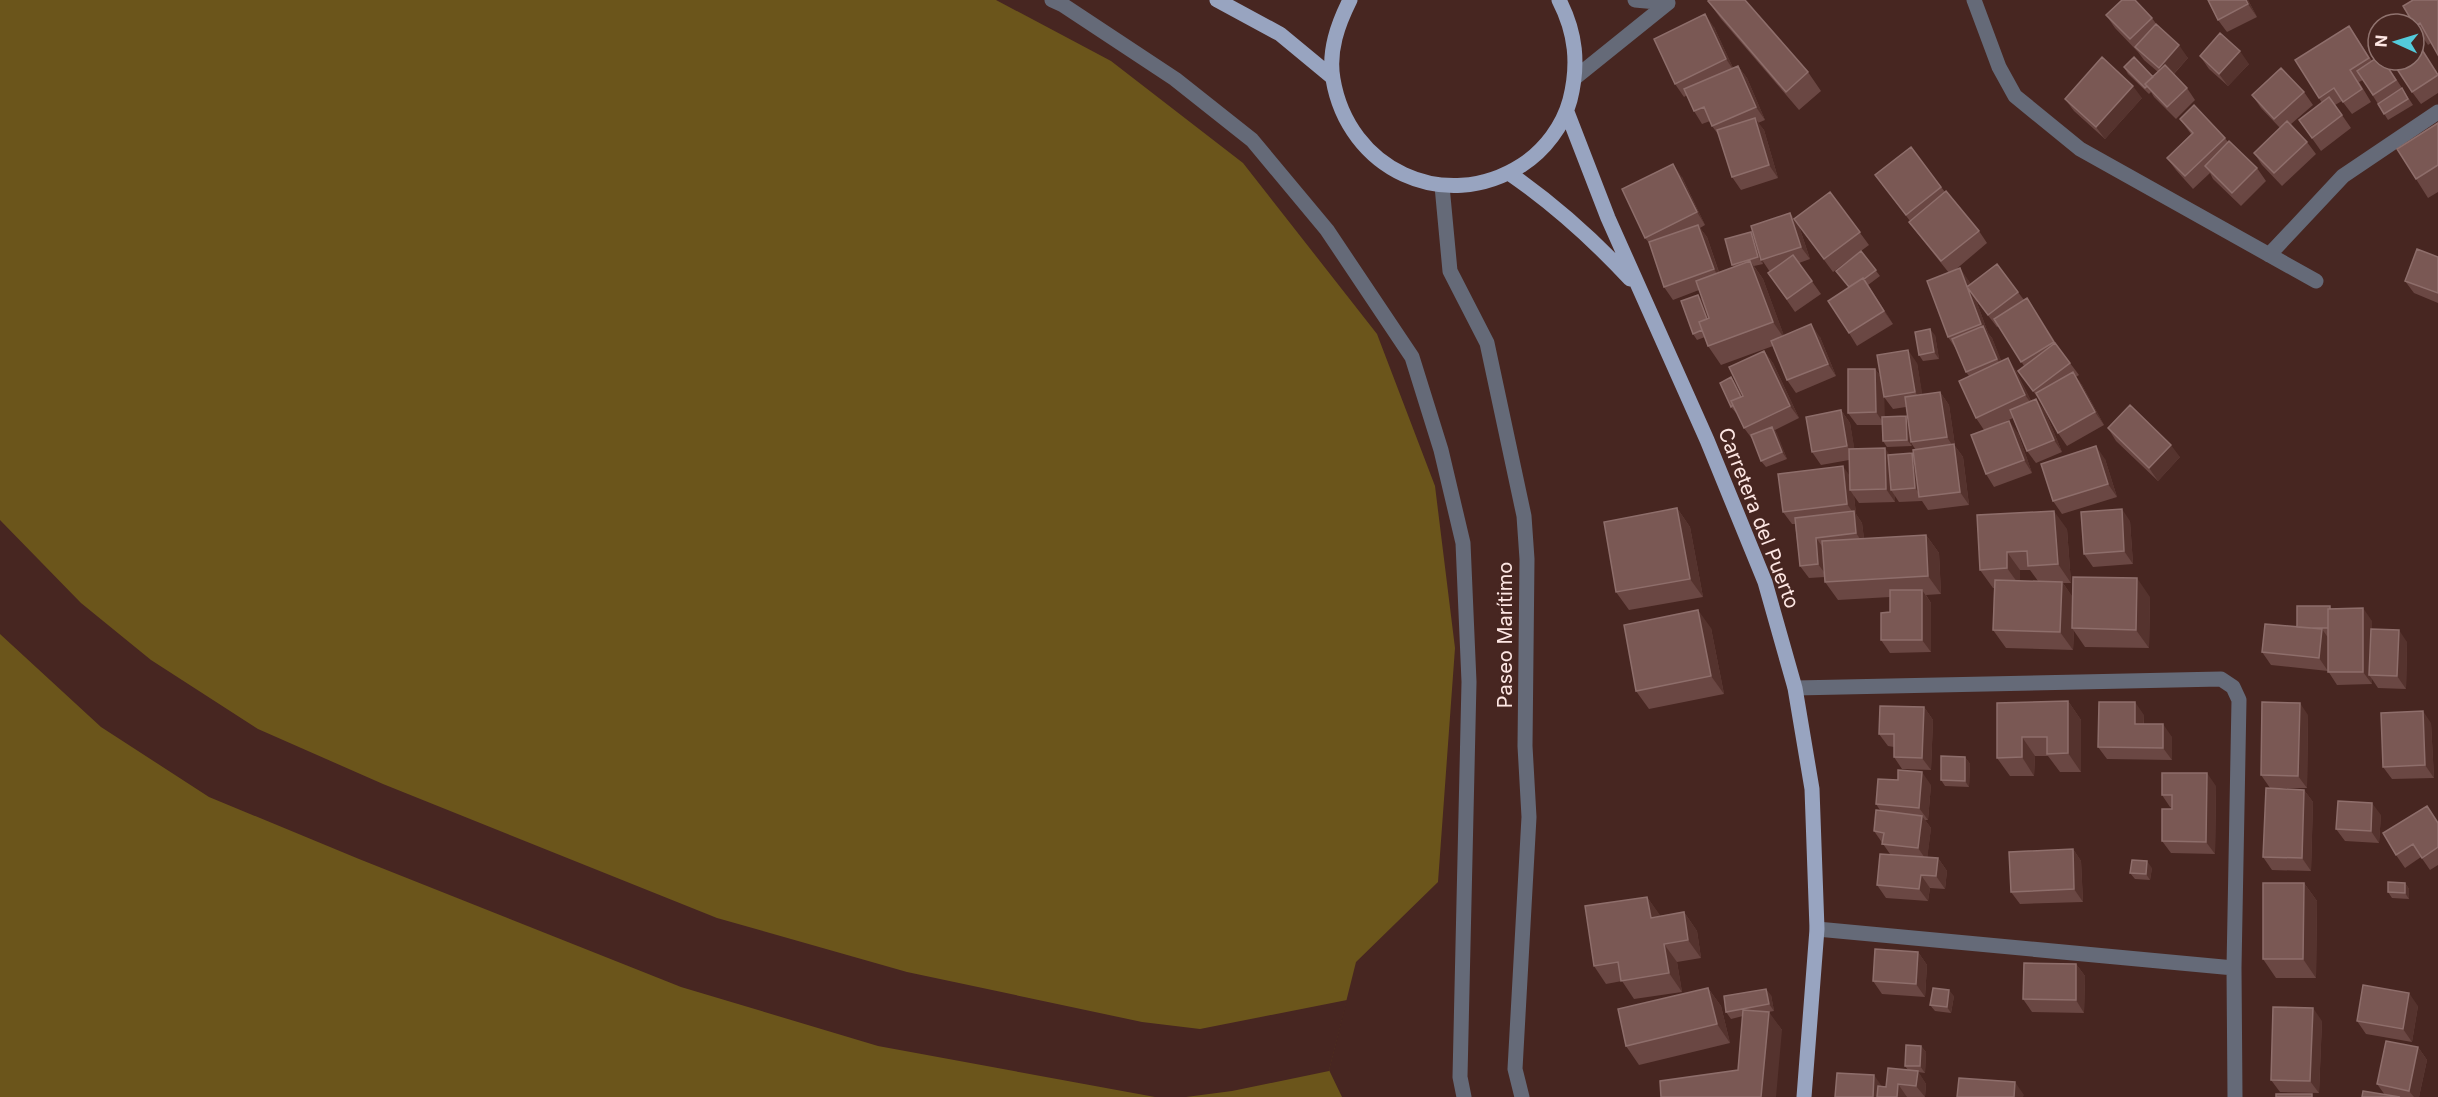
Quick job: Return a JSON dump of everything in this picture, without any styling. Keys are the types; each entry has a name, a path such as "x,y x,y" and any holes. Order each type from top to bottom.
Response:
{"main road":[{"path":"1217,0 1280,34 1332,77"},
{"path":"1350,0 1339,21 1333,49 1332,77 1342,114 1363,146 1392,169 1416,180 1442,186 1477,185 1509,173 1533,158 1552,137 1567,112 1576,77 1576,47 1569,19 1559,0"},
{"name":"Carretera del Puerto","path":"1567,112 1587,169 1707,440 1765,582 1796,688 1812,789 1817,929 1804,1097"},
{"name":"Carretera del Puerto","path":"1509,173 1549,201 1591,237 1638,288"}],"street":[{"path":"1052,0 1175,79 1252,140 1327,230 1412,357 1441,450 1463,543 1469,682 1460,1077 1464,1097"},
{"path":"1576,77 1668,3 1635,0"},
{"path":"1974,0 1999,67 2015,96 2080,149 2316,281"},
{"path":"2269,255 2343,176 2438,112"},
{"name":"Paseo Marítimo","path":"1442,186 1450,271 1487,343 1524,516 1527,559 1525,746 1529,817 1515,1070 1521,1097"},
{"path":"1796,688 2221,679 2233,687 2239,700 2234,968 2235,1097"},
{"path":"1817,929 2234,968"}],"shaded area":[{"path":"0,0 996,0 1111,61 1243,163 1377,334 1435,486 1455,648 1438,882 1356,962 1329,1070 1342,1097 0,1097"}],"pier":[{"path":"0,520 81,603 151,660 258,729 383,784 717,918 907,972 1142,1022 1200,1029 1347,1000 1329,1071 1232,1091 1186,1097 1155,1097 878,1046 681,987 209,797 101,727 0,634"}],"building":[{"path":"1709,0 1745,0 1808,72 1786,92"},
{"path":"2122,0 2135,0 2152,18 2130,39 2106,15"},
{"path":"2208,0 2246,0 2248,4 2218,20"},
{"path":"2413,0 2438,0 2438,55 2426,34 2426,12 2407,12 2403,6"},
{"path":"1705,14 1726,59 1675,84 1654,39"},
{"path":"2156,24 2179,45 2159,68 2135,47"},
{"path":"2349,26 2366,53 2366,60 2350,70 2362,89 2343,102 2334,88 2319,98 2295,60"},
{"path":"2220,33 2240,51 2219,74 2200,56"},
{"path":"2426,56 2438,75 2412,92 2399,72 2426,72"},
{"path":"2102,57 2133,86 2096,127 2065,99"},
{"path":"2134,57 2153,77 2145,84 2147,86 2145,88 2124,67"},
{"path":"2165,65 2187,88 2167,107 2145,84"},
{"path":"2366,65 2366,72 2391,72 2396,80 2373,95 2357,71"},
{"path":"1738,66 1756,107 1712,126 1704,107 1694,111 1684,89"},
{"path":"2281,68 2304,92 2274,119 2252,95"},
{"path":"2402,88 2408,99 2384,114 2378,104"},
{"path":"2329,97 2342,115 2312,138 2299,120"},
{"path":"2194,105 2225,138 2185,176 2167,158 2193,133 2180,119"},
{"path":"1755,118 1769,165 1732,177 1717,130"},
{"path":"2287,121 2307,142 2274,173 2254,153"},
{"path":"2438,123 2438,165 2416,179 2397,149"},
{"path":"2229,141 2257,168 2232,193 2205,166"},
{"path":"1911,147 1941,187 1906,215 1875,175"},
{"path":"1673,164 1697,212 1645,238 1622,189"},
{"path":"1946,191 1979,231 1941,261 1909,222"},
{"path":"1830,192 1860,232 1824,259 1794,219"},
{"path":"1790,213 1801,247 1761,260 1751,226"},
{"path":"1698,225 1714,269 1664,287 1649,242"},
{"path":"1751,232 1758,257 1732,265 1725,239"},
{"path":"2417,249 2438,257 2438,293 2405,281"},
{"path":"1861,251 1876,270 1849,287 1836,271"},
{"path":"1793,255 1812,281 1787,299 1768,273"},
{"path":"1750,261 1773,322 1708,346 1699,322 1709,318 1696,281"},
{"path":"1997,264 2018,292 1988,315 1967,287"},
{"path":"1960,268 1981,324 1948,337 1927,281"},
{"path":"1863,278 1884,311 1849,333 1828,301"},
{"path":"1698,295 1707,319 1699,322 1702,330 1693,334 1681,301"},
{"path":"2027,298 2054,342 2021,362 1994,319"},
{"path":"1811,324 1828,364 1787,380 1771,341"},
{"path":"1983,326 1997,359 1966,372 1952,339"},
{"path":"1930,329 1934,352 1919,355 1915,332"},
{"path":"2055,343 2070,363 2033,391 2018,371"},
{"path":"1908,350 1915,392 1884,397 1877,355"},
{"path":"1764,351 1790,406 1744,428 1731,401 1743,396 1729,367"},
{"path":"2008,358 2025,395 1976,418 1959,381"},
{"path":"1848,369 1875,369 1876,412 1848,413"},
{"path":"2073,372 2095,412 2058,433 2036,393"},
{"path":"1731,377 1741,397 1731,401 1733,405 1731,407 1720,383"},
{"path":"1940,392 1947,437 1911,442 1905,397"},
{"path":"2036,399 2054,440 2027,451 2010,410"},
{"path":"2130,405 2171,445 2149,468 2108,428"},
{"path":"1841,410 1847,446 1812,452 1806,417"},
{"path":"1906,416 1907,440 1883,441 1882,417"},
{"path":"2009,421 2024,460 1986,474 1971,435"},
{"path":"1772,427 1782,452 1761,461 1751,435"},
{"path":"1954,444 1960,492 1919,497 1913,450"},
{"path":"2096,446 2108,484 2053,501 2041,464"},
{"path":"1885,448 1886,489 1850,490 1849,449"},
{"path":"1912,453 1915,488 1891,490 1888,455"},
{"path":"1843,466 1847,504 1783,512 1778,474"},
{"path":"1677,508 1690,579 1616,592 1604,522"},
{"path":"2122,509 2124,551 2084,554 2081,512"},
{"path":"1854,511 1856,533 1816,538 1818,564 1800,566 1795,518"},
{"path":"2054,511 2058,564 2028,566 2027,551 2007,552 2007,568 1980,570 1977,515"},
{"path":"1926,535 1928,576 1825,582 1822,541"},
{"path":"2073,577 2137,578 2136,630 2072,628"},
{"path":"1995,580 2062,582 2060,632 1993,630"},
{"path":"1890,590 1922,590 1922,640 1881,640 1881,613 1890,612"},
{"path":"2297,606 2330,606 2328,628 2297,627"},
{"path":"2363,608 2363,672 2328,672 2328,609"},
{"path":"1698,610 1711,676 1636,691 1624,625"},
{"path":"2265,624 2322,629 2319,658 2262,652"},
{"path":"2371,629 2399,630 2397,676 2369,675"},
{"path":"2068,701 2068,753 2047,754 2047,737 2022,737 2022,757 1997,758 1997,703"},
{"path":"2099,702 2135,702 2135,724 2163,724 2163,748 2098,747"},
{"path":"2262,702 2300,703 2298,776 2261,775"},
{"path":"1880,706 1924,707 1922,758 1894,757 1894,734 1879,734"},
{"path":"2423,711 2425,765 2383,767 2381,713"},
{"path":"1941,756 1965,757 1965,781 1941,780"},
{"path":"1898,770 1922,772 1919,808 1876,804 1878,779 1898,780"},
{"path":"2162,773 2207,773 2206,842 2162,841 2162,809 2172,809 2172,795 2162,795"},
{"path":"2266,788 2304,790 2302,858 2263,857"},
{"path":"2338,801 2372,803 2371,831 2336,829"},
{"path":"2427,806 2438,823 2438,847 2422,858 2413,844 2396,855 2383,833"},
{"path":"1876,810 1922,816 1918,848 1882,844 1884,833 1874,831"},
{"path":"2073,849 2074,889 2011,892 2009,852"},
{"path":"1880,854 1938,858 1936,876 1921,875 1919,889 1877,885"},
{"path":"2132,860 2147,861 2146,874 2130,873"},
{"path":"2388,882 2405,883 2405,893 2388,892"},
{"path":"2263,883 2304,883 2303,959 2263,959"},
{"path":"1647,897 1651,918 1684,912 1688,940 1664,944 1669,973 1621,981 1618,962 1594,966 1585,906"},
{"path":"1875,949 1918,952 1916,984 1873,981"},
{"path":"2024,963 2076,964 2076,1000 2023,999"},
{"path":"2363,985 2409,993 2403,1029 2357,1021"},
{"path":"1708,988 1717,1024 1626,1046 1618,1009"},
{"path":"1933,988 1949,990 1947,1007 1930,1005"},
{"path":"1766,989 1769,1004 1726,1012 1724,996"},
{"path":"2273,1007 2313,1008 2310,1081 2271,1080"},
{"path":"1743,1010 1769,1012 1761,1097 1661,1097 1660,1081 1738,1070"},
{"path":"2386,1041 2418,1047 2409,1091 2377,1084"},
{"path":"1906,1045 1921,1046 1920,1066 1905,1066"},
{"path":"1888,1068 1918,1071 1916,1086 1898,1084 1897,1097 1877,1097 1878,1086 1886,1087"},
{"path":"1837,1073 1874,1075 1873,1097 1835,1097"},
{"path":"1959,1078 2015,1082 2014,1097 1957,1097"},
{"path":"2363,1091 2400,1097 2362,1097"},
{"path":"2276,1094 2312,1094 2312,1097 2276,1097"}]}
